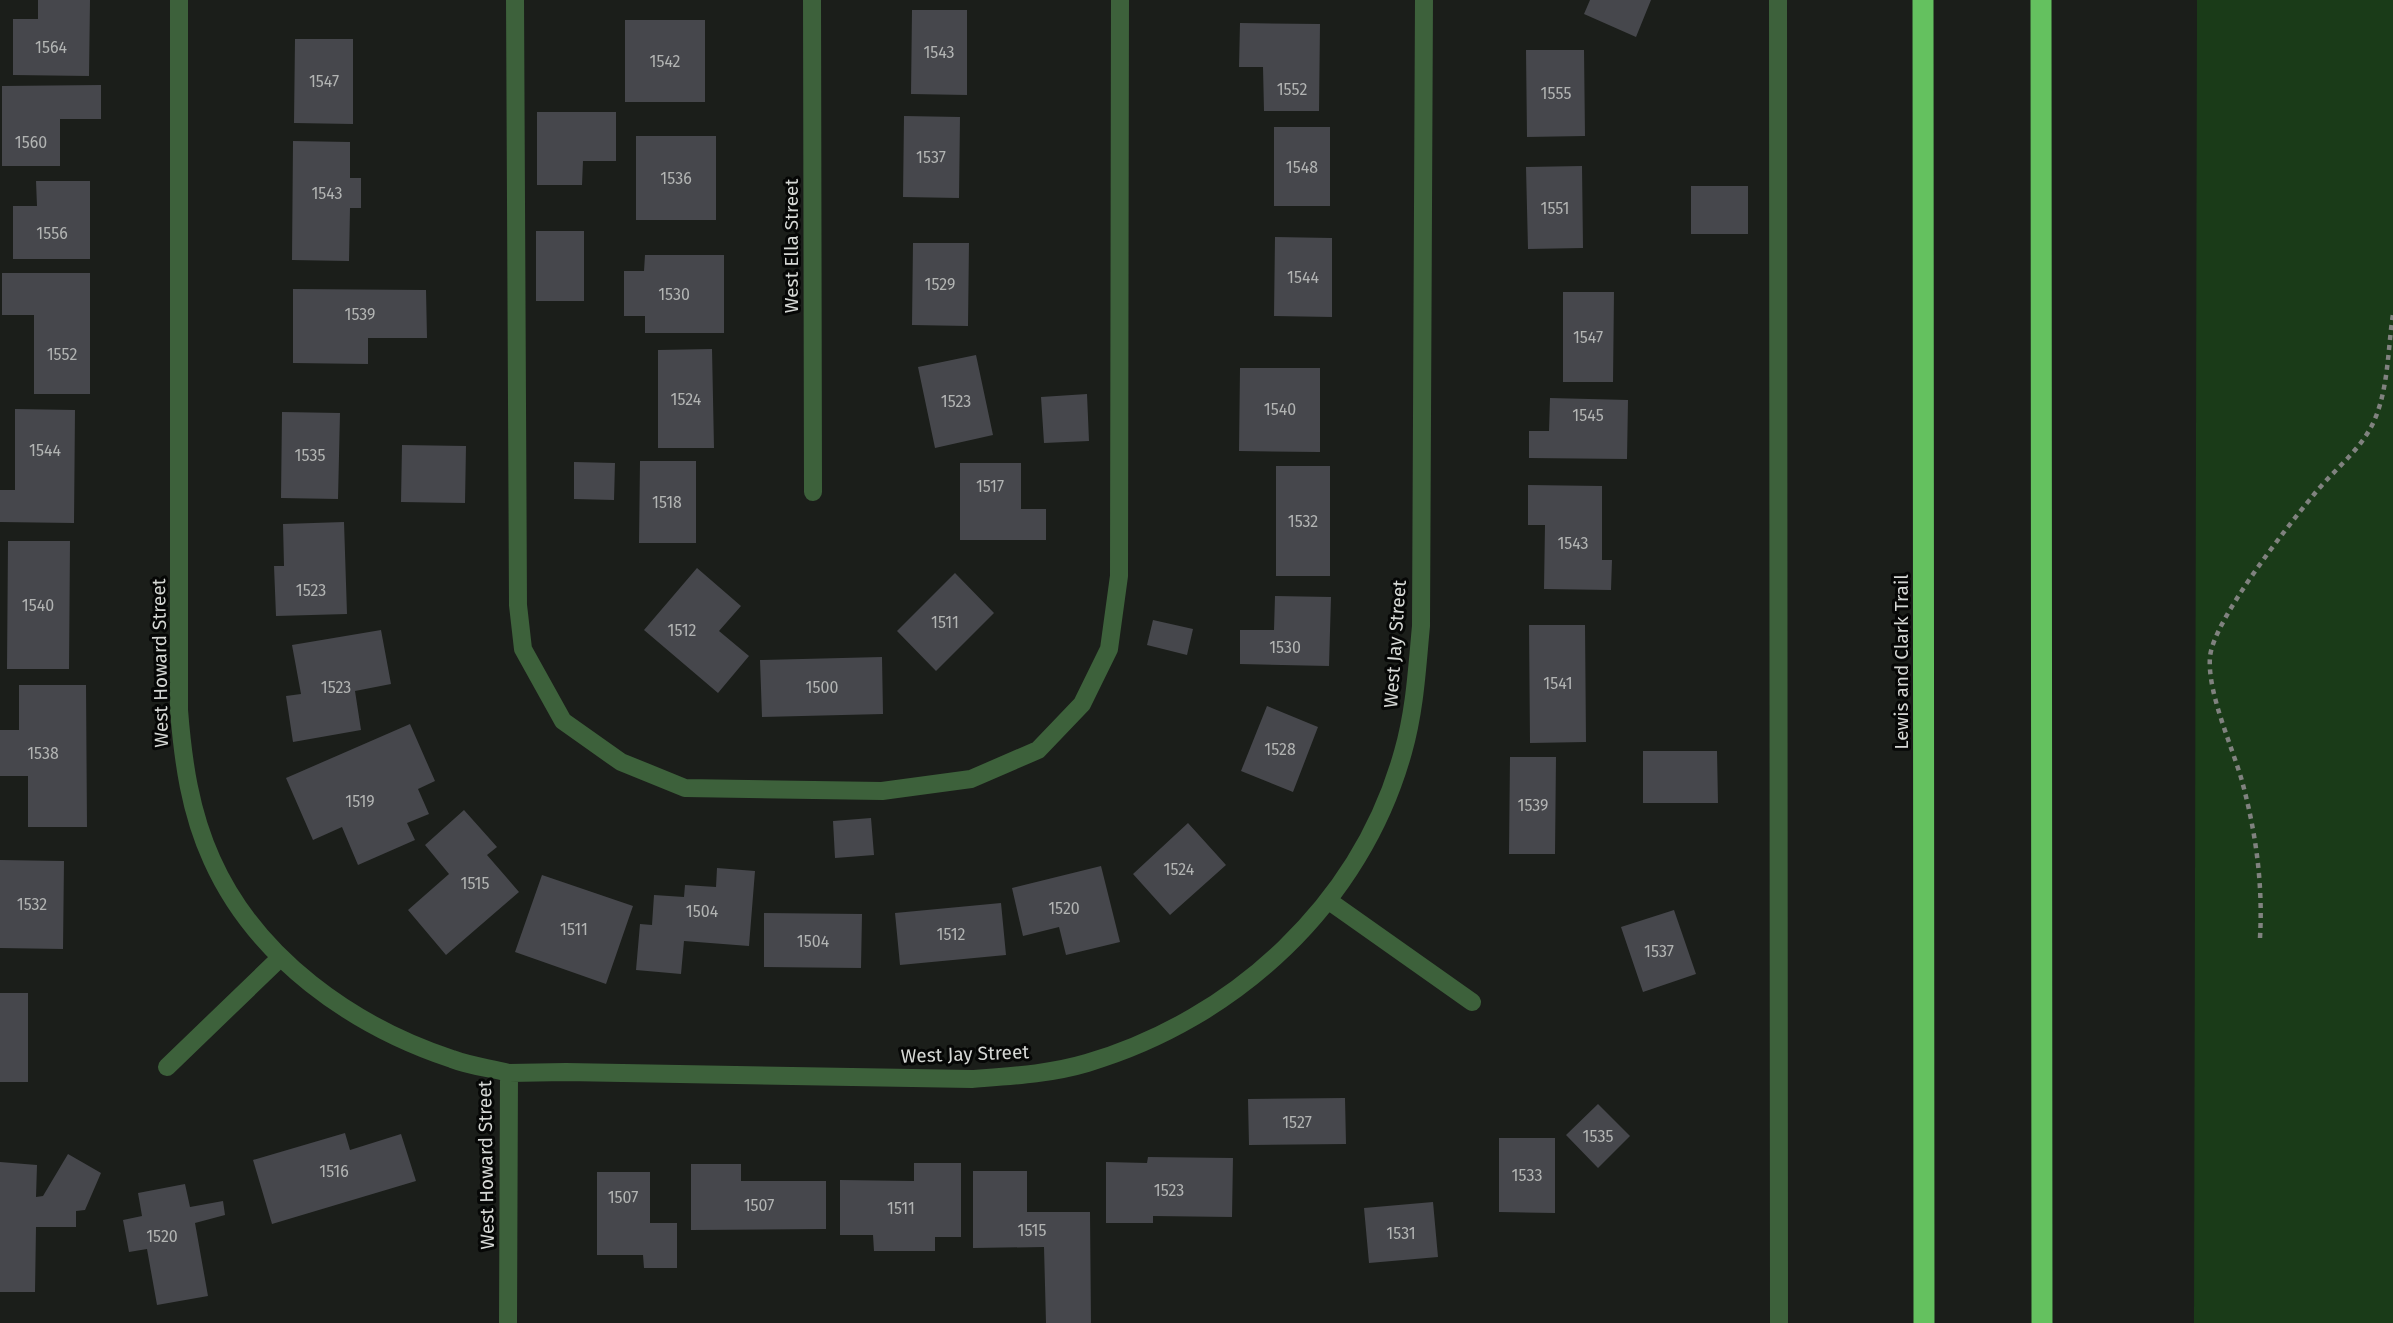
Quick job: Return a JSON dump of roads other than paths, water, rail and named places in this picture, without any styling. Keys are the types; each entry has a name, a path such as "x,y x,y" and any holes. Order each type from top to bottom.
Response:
{"highway":[{"name":"Lewis and Clark Trail","path":"1923,0 1924,1323"},
{"path":"2041,0 2042,1323"}],"street":[{"name":"West Howard Street","path":"179,0 179,709 183,761 194,812 212,861 240,909 280,958 315,988 404,1040 453,1060 509,1073 508,1323"},
{"path":"515,0 518,605 523,649 563,721 621,762 659,778 685,788 882,791 971,779 1038,750 1082,704 1109,649 1119,576 1120,0"},
{"name":"West Ella Street","path":"812,0 813,492"},
{"name":"West Jay Street","path":"509,1073 972,1079 1030,1075 1086,1063 1141,1044 1193,1019 1241,987 1285,949 1329,901 1356,859 1383,807 1403,753 1415,696 1421,626 1424,0"},
{"path":"1778,0 1779,1323"},
{"path":"1329,901 1472,1002"},
{"path":"167,1067 280,958"}]}
